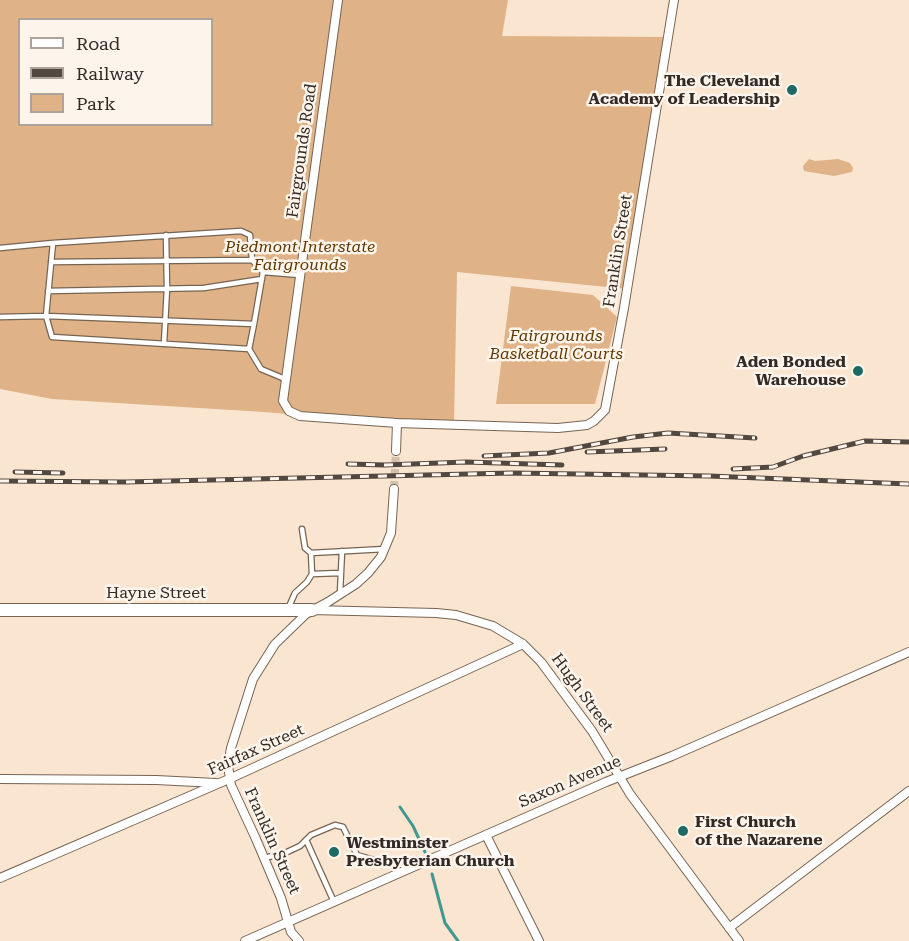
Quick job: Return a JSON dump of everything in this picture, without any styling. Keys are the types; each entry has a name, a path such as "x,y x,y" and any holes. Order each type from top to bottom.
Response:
{"street":[{"name":"Fairgrounds Road","path":"338,0 283,401 289,411 294,414 319,418 397,423"},
{"name":"Franklin Street","path":"397,423 558,429 587,425 594,422 605,410 624,308 674,0"},
{"path":"396,451 397,423"},
{"name":"Franklin Street","path":"299,941 291,932 289,921 264,858 229,779 228,766 236,730 253,679 275,644 289,628 368,573 385,549 391,533 394,489"},
{"name":"Hayne Street","path":"0,610 312,610"},
{"name":"Hugh Street","path":"312,610 436,612 456,615 493,627 523,644 541,662 592,731 630,794 739,941"},
{"name":"Fairfax Street","path":"0,878 229,779 523,644"},
{"name":"Saxon Avenue","path":"245,941 909,652"},
{"path":"0,779 156,780 219,783"},
{"path":"729,928 909,791"},
{"path":"486,835 539,941"}],"lane":[{"path":"0,248 241,231 250,235 252,260 263,272 300,275"},
{"path":"164,344 167,288 166,236"},
{"path":"53,243 46,316 52,337 249,349"},
{"path":"51,262 252,260"},
{"path":"263,272 249,349 261,369 285,379"},
{"path":"48,291 204,288 262,279"},
{"path":"0,317 46,316 254,324"},
{"path":"302,529 305,548 311,553 385,549"},
{"path":"339,595 342,551"},
{"path":"288,610 295,593 312,574 311,553"},
{"path":"312,574 340,573"},
{"path":"264,858 285,853 307,842 311,835 335,825 343,827 357,855 388,864 393,861 409,869"},
{"path":"307,842 334,902"}],"green space":[{"name":"Piedmont Interstate Fairgrounds","path":"0,0 508,0 502,36 667,37 627,289 457,272 454,424 397,423 52,399 0,389"},
{"path":"809,159 815,161 838,159 850,163 853,168 852,172 834,176 804,171 803,166"},
{"name":"Fairgrounds Basketball Courts","path":"511,286 593,295 617,317 595,404 496,404"}],"waterway":[{"path":"400,807 413,826 425,852"},
{"path":"432,874 445,923 458,941"}],"tunnel":[{"path":"394,489 396,451"}],"railway":[{"path":"484,456 549,453 633,437 668,433 755,438"},
{"path":"733,469 773,467 803,456 865,441 909,442"},
{"path":"587,452 665,449"},
{"path":"348,464 466,462 562,465"},
{"path":"15,472 63,473"},
{"path":"0,481 126,482 512,473 709,476 909,484"}],"place":[{"name":"The Cleveland Academy of Leadership","path":"792,90"},
{"name":"Aden Bonded Warehouse","path":"858,371"},
{"name":"First Church of the Nazarene","path":"683,831"},
{"name":"Westminster Presbyterian Church","path":"334,852"}]}
